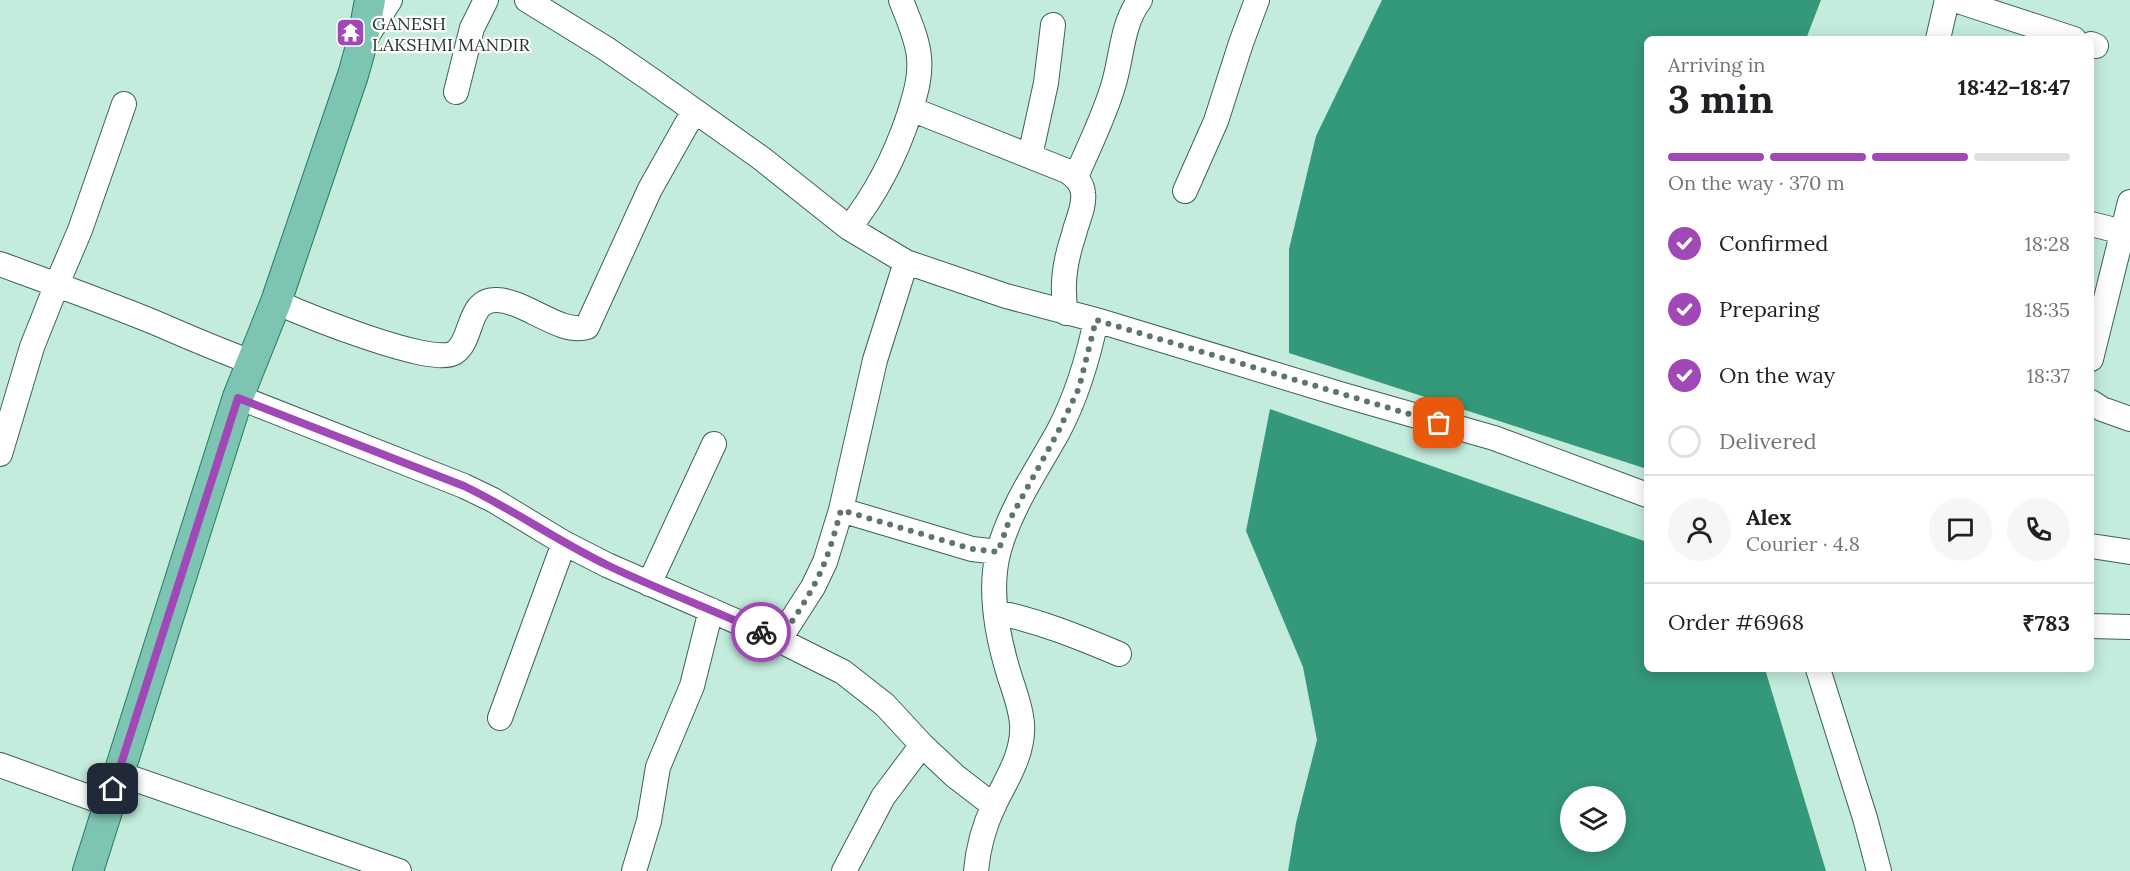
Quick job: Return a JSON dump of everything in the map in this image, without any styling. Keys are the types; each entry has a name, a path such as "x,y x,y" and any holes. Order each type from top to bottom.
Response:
{"main road":[{"path":"88,871 117,773 238,398 276,302 362,43 370,0"}],"street":[{"path":"362,43 390,0"},
{"path":"456,92 472,28 486,0"},
{"path":"527,0 605,48 761,158 849,228 906,262 1006,296 1096,320 1354,399 1494,438 1644,494"},
{"path":"849,228 872,197 887,170 901,138 920,78 919,57 914,35 901,0"},
{"path":"1076,177 1107,105 1128,22 1134,7 1140,0"},
{"path":"1185,191 1216,120 1257,0"},
{"path":"1939,36 1947,0"},
{"path":"1954,0 2016,10 2072,36"},
{"path":"1030,156 1046,83 1053,25"},
{"path":"0,454 33,347 80,231 124,104"},
{"path":"910,109 1067,171 1076,177 1081,185 1083,201 1067,256 1064,275 1063,295 1066,313"},
{"path":"276,302 339,327 438,357 447,357 456,352 463,343 476,310 485,302 495,300 508,302 568,327 578,330 587,327 651,189 693,111"},
{"path":"2094,344 2130,202"},
{"path":"2094,225 2123,232"},
{"path":"779,640 813,587 825,562 841,510 875,360 906,262"},
{"path":"0,264 57,284 251,362"},
{"path":"976,871 982,835 1020,748 1022,725 999,634 996,612 998,552 1009,521 1058,432 1079,388 1096,320"},
{"path":"238,398 464,486 493,500 564,543 649,584 779,640 843,672 863,685 955,776 994,806"},
{"path":"2094,404 2130,419"},
{"path":"649,584 714,444"},
{"path":"841,510 972,549 998,552"},
{"path":"500,718 564,543"},
{"path":"2094,546 2130,552"},
{"path":"634,871 649,821 658,767 692,686 711,610"},
{"path":"996,612 1059,629 1119,654"},
{"path":"2094,626 2130,627"},
{"path":"1819,672 1865,818 1879,871"},
{"path":"844,871 883,797 922,745"},
{"path":"0,765 108,804"},
{"path":"117,773 399,871"}],"shaded area":[{"path":"1382,0 1821,0 1807,36 1644,36 1644,468 1289,353 1289,249 1316,136"},
{"path":"1270,409 1644,541 1644,672 1766,672 1826,871 1288,871 1296,823 1317,740 1303,667 1246,531"}],"way so far":[{"path":"761,632 779,640 792,621 825,562 841,510 972,549 998,552 1009,521 1058,432 1079,388 1096,320 1439,423"}],"place":[{"name":"GANESH LAKSHMI MANDIR","path":"351,33"}],"route":[{"path":"113,789 238,398 464,486 607,565 761,632"}]}
